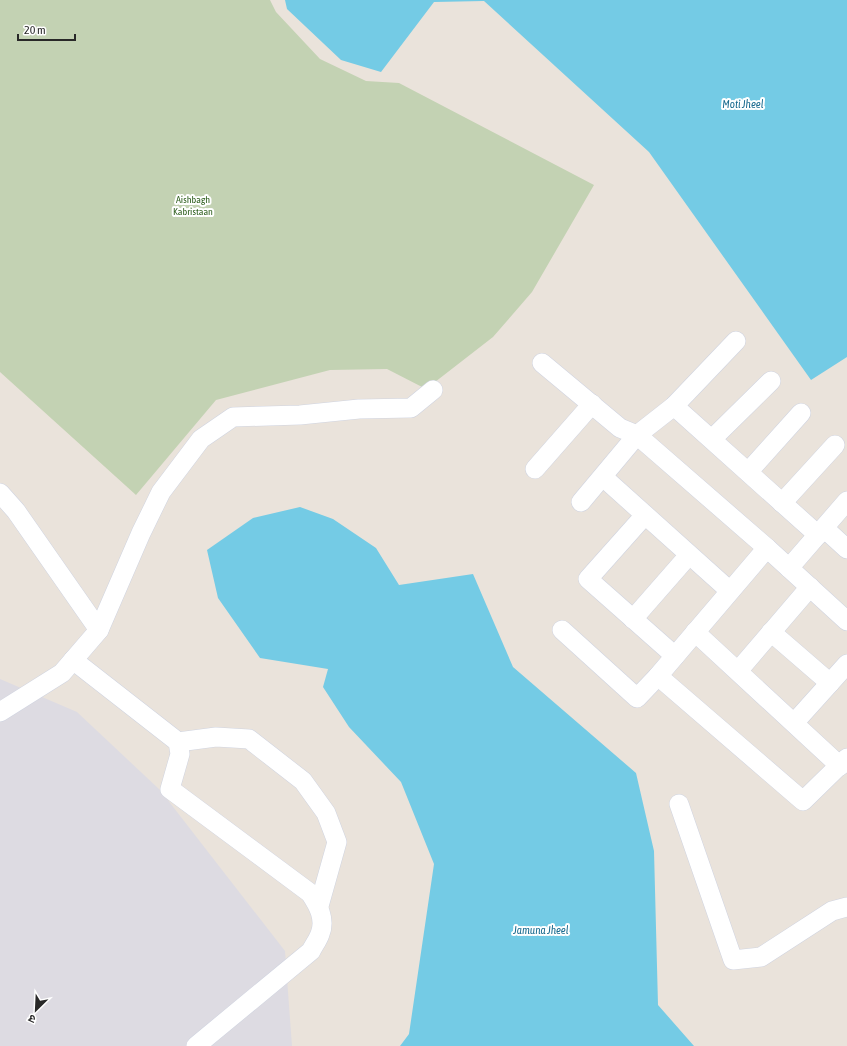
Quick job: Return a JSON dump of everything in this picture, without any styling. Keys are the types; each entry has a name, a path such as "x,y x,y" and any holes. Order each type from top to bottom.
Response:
{"street":[{"path":"581,502 637,434 674,406 736,341"},
{"path":"542,363 620,428 637,434 767,548 847,621"},
{"path":"712,439 770,381"},
{"path":"0,712 62,673 99,630 141,533 161,492 201,439 234,417 300,415 359,410 411,408 433,390"},
{"path":"535,470 592,404"},
{"path":"674,406 782,503 821,532 847,548"},
{"path":"748,472 801,413"},
{"path":"782,503 835,445"},
{"path":"603,477 730,592"},
{"path":"0,493 16,511 99,630"},
{"path":"789,568 847,501"},
{"path":"645,515 588,579 675,656"},
{"path":"562,630 637,698 658,676 767,548"},
{"path":"633,619 689,555"},
{"path":"738,671 810,587"},
{"path":"658,676 803,802 844,762 794,723 696,632"},
{"path":"772,632 830,684"},
{"path":"73,660 178,742 180,754 170,789 310,893 319,906 322,916 321,933 310,951 196,1046"},
{"path":"794,723 847,664"},
{"path":"178,742 216,737 248,739 303,781 326,812 337,842 319,906"},
{"path":"679,804 733,960 761,957 832,910 847,907"}],"shaded area":[{"path":"0,679 77,712 160,790 285,951 292,1046 0,1046"}],"green space":[{"name":"Aishbagh Kabristaan","path":"0,0 270,0 276,12 320,59 366,81 399,83 594,185 532,292 493,337 426,389 387,369 330,370 216,400 136,495 0,372"}],"water":[{"name":"Moti Jheel","path":"285,0 847,0 847,357 811,380 649,152 484,1 434,2 381,72 341,60 287,9"},
{"name":"Jamuna Jheel","path":"300,507 333,519 376,548 399,585 473,574 513,667 636,773 654,851 658,1005 694,1046 400,1046 409,1034 434,864 401,782 349,727 323,687 328,669 260,658 218,598 207,550 253,518"}]}
